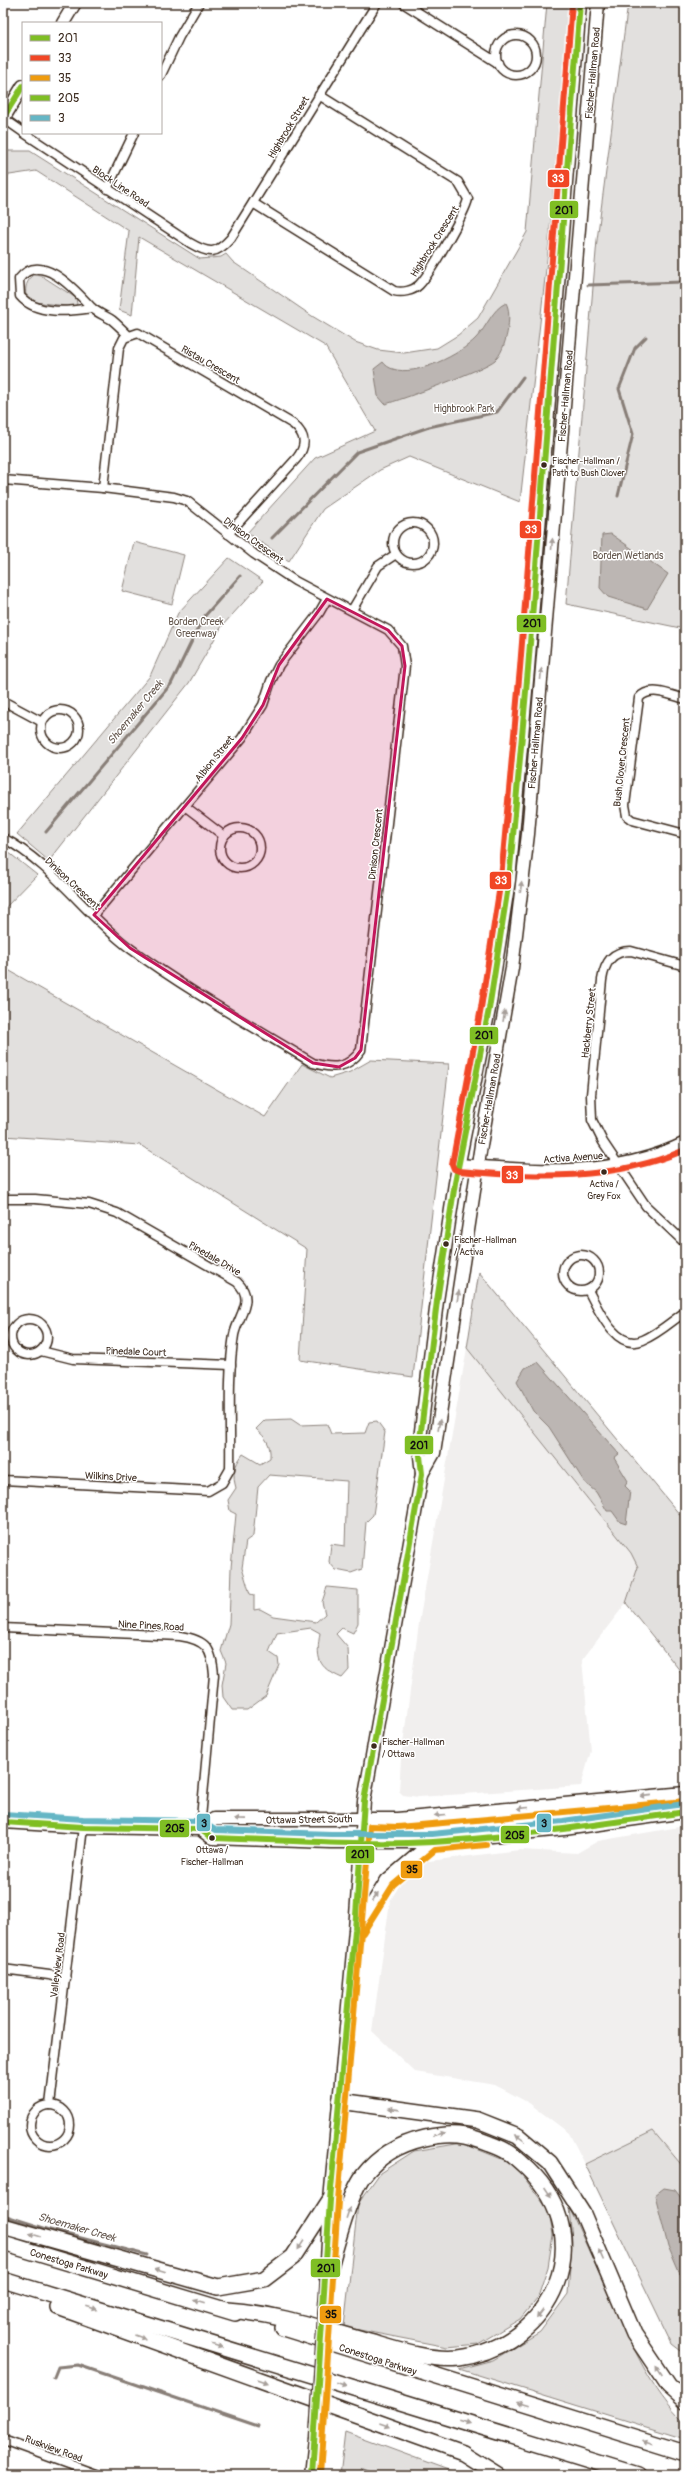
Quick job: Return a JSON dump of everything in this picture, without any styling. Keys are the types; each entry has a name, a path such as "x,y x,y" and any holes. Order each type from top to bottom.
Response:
{"highway":[{"path":"341,2095 478,2120 518,2136 550,2163 583,2214 634,2334 669,2386 685,2400"},
{"path":"227,2310 260,2312 407,2353 457,2358 480,2353 502,2345 519,2334 535,2320 550,2300 558,2280 563,2236 551,2195 538,2179 509,2150 471,2136 447,2133 411,2141 383,2154 372,2165 357,2185 327,2277"},
{"path":"3,2226 218,2287 264,2279 293,2257 330,2200"},
{"name":"Conestoga Parkway","path":"3,2243 227,2310 408,2369 685,2453"},
{"path":"3,2280 638,2475"},
{"path":"28,2288 57,2307 463,2453 498,2475"}],"main road":[{"path":"63,22 75,3"},
{"name":"Fischer-Hallman Road","path":"312,2475 327,2277 330,2200 341,2095 364,1801 422,1474 418,1447 438,1301 460,1163 489,1009 509,880 529,661 580,3"},
{"name":"Fischer-Hallman Road","path":"422,1474 434,1453 478,1164 512,968 528,834 598,3"},
{"path":"3,118 22,88"},
{"name":"Ottawa Street South","path":"200,1829 214,1819 337,1821 363,1818 397,1819 685,1793"},
{"name":"Ottawa Street South","path":"3,1822 83,1827 200,1829 212,1838 360,1842 432,1842 564,1830 685,1812"},
{"path":"355,1930 388,1880 432,1842"}],"street":[{"path":"162,73 179,37 199,3"},
{"name":"Highbrook Street","path":"208,252 223,248 231,238 377,3"},
{"path":"403,3 498,64 506,72 522,74 534,65 536,54 535,47 523,36 509,36 503,40 497,49 498,64"},
{"name":"Highbrook Crescent","path":"253,202 394,291 401,293 420,285 465,212 468,198 458,182 319,95"},
{"name":"Block Line Road","path":"3,118 22,132"},
{"name":"Block Line Road","path":"25,134 190,243 208,252"},
{"path":"107,189 134,134"},
{"path":"92,308 68,311 49,310 28,304 20,296 19,279 28,270 35,268 43,270 71,285 92,308 113,321 128,335 119,348 103,488"},
{"name":"Ristau Crescent","path":"128,335 138,333 144,336 293,424 300,430 305,444 297,458 228,534"},
{"name":"Dinison Crescent","path":"3,480 103,488 174,497 187,502 228,534 295,581 388,630 397,638 403,650 405,666 361,1050 355,1058 339,1067 329,1068 313,1063 166,973 130,948 40,865 3,838"},
{"path":"407,524 419,524 430,532 434,545 428,558 413,563 407,562 396,554 394,540 401,528 407,524"},
{"path":"352,610 378,566 396,554"},
{"name":"Albion Street","path":"94,915 186,807 253,723 279,665 319,613 327,599"},
{"name":"Bush Clover Crescent","path":"685,699 657,692 647,692 639,698 626,805 627,816 632,820 685,834"},
{"path":"3,701 42,722"},
{"path":"54,711 69,712 76,719 78,725 77,737 69,745 62,747 51,745 42,735 42,722 54,711"},
{"path":"186,807 224,836"},
{"path":"239,828 252,832 260,842 261,853 258,860 249,867 240,869 227,864 220,851 224,836 232,830 239,828"},
{"name":"Hackberry Street","path":"685,966 631,951 622,951 610,958 605,966 591,1096 592,1120 603,1142 618,1162 646,1206 685,1243"},
{"name":"Activa Avenue","path":"460,1163 544,1170 578,1168 618,1162 685,1141"},
{"name":"Pinedale Drive","path":"3,1199 89,1204 117,1213 238,1282 244,1288 246,1305 236,1327 231,1365 230,1469 228,1476 216,1487"},
{"path":"575,1256 588,1256 598,1267 598,1280 588,1290 577,1291 565,1282 563,1271 565,1265 575,1256"},
{"path":"588,1290 605,1320 618,1336 626,1341 643,1340 685,1312"},
{"name":"Pinedale Court","path":"41,1351 47,1339 45,1327 38,1320 30,1318 18,1323 11,1334 15,1348 22,1354 31,1355 41,1351 73,1359 231,1365"},
{"name":"Wilkins Drive","path":"3,1480 208,1491 216,1487"},
{"name":"Nine Pines Road","path":"3,1628 180,1636 195,1638 203,1642 211,1656 214,1675 200,1829"},
{"name":"Valleyview Road","path":"50,2105 83,1827"},
{"path":"3,1969 49,1974 66,1980"},
{"path":"50,2105 64,2111 70,2122 70,2128 68,2134 60,2142 46,2145 35,2138 30,2126 33,2114 44,2106 50,2105"},
{"name":"Ruskview Road","path":"3,2440 99,2475"}],"highlighted area":[{"path":"327,599 388,630 402,646 405,666 361,1050 355,1058 339,1067 313,1063 130,948 94,915 242,738 263,705 279,665"}],"shaded area":[{"path":"506,303 509,315 507,332 502,349 495,360 459,377 393,402 385,404 378,396 374,369 383,362 390,368 403,371 425,367 449,357 460,351 476,338 497,309"},
{"path":"611,534 668,574 647,609 608,597 600,588 602,535"},
{"path":"467,1348 631,1553 638,1567 626,1603 582,1660 591,1751 581,1786 419,1797 403,1795 399,1791 401,1759 419,1623"},
{"path":"538,1362 619,1454 614,1458 628,1481 625,1486 630,1491 626,1524 620,1522 612,1511 607,1511 596,1492 585,1483 549,1427 533,1411 517,1381 525,1368"},
{"path":"685,1826 685,2169 653,2131 585,2164 569,2133 529,2103 495,2085 415,2072 372,2031 390,1901 401,1883 421,1862 520,1850 577,1853 598,1841"},
{"path":"664,2188 675,2190 685,2203 685,2286 668,2246 655,2195"}],"green space":[{"name":"Highbrook Park","path":"547,3 569,3 548,251 520,502 409,457 380,470 323,509 289,561 247,533 315,458 375,431 325,346 139,237 132,315 119,310 129,231 36,171 3,176 3,156 7,151 30,151 200,259 221,257 226,254 233,262 312,316 355,342 378,350 404,353 437,348 458,335 478,318 527,232"},
{"name":"Borden Wetlands","path":"628,3 685,3 685,629 566,604 597,240"},
{"path":"34,275 42,276 76,298 77,304 74,307 34,302 26,296 26,290 28,282"},
{"path":"134,542 184,555 172,604 122,591"},
{"name":"Borden Creek Greenway","path":"229,558 263,581 222,626 189,683 49,861 17,834 150,676 178,613"},
{"path":"3,848 37,875 3,910"},
{"path":"3,967 265,1117 302,1064 330,1078 350,1072 371,1060 449,1064 413,1377 300,1360 307,1249 140,1145 3,1136"},
{"path":"479,1272 685,1521 685,1677 626,1603 638,1567 631,1553 467,1348"},
{"path":"291,1419 300,1425 327,1424 331,1434 365,1433 369,1422 377,1421 385,1432 373,1515 366,1522 362,1569 351,1573 336,1570 329,1562 331,1544 345,1546 347,1481 269,1475 258,1487 253,1536 246,1541 242,1568 250,1594 254,1595 254,1610 260,1609 273,1616 316,1622 325,1614 322,1602 327,1587 358,1590 358,1623 353,1633 342,1628 336,1634 348,1648 349,1670 342,1678 327,1670 323,1666 320,1661 318,1649 320,1633 311,1628 277,1633 269,1652 278,1658 279,1665 266,1696 247,1710 232,1710 223,1697 222,1685 226,1663 221,1651 229,1624 231,1568 236,1514 230,1511 228,1500 236,1488 234,1474 238,1462 243,1454 260,1464 270,1458 269,1445 263,1435 256,1429 265,1420"},
{"path":"653,2131 685,2169 685,2354 672,2344 585,2164"},
{"path":"462,2143 514,2164 549,2211 553,2235 548,2267 538,2297 520,2319 478,2344 447,2347 344,2327 358,2204 380,2173 414,2151"},
{"path":"569,2207 643,2367 662,2397 685,2423 685,2439 459,2369 493,2360 540,2332 568,2294 572,2241"},
{"path":"345,2432 451,2471 459,2475 340,2475"}],"waterway":[{"name":"Shoemaker Creek","path":"588,285 684,282"},
{"path":"618,496 633,434 619,389 635,348 646,337"},
{"name":"Shoemaker Creek","path":"272,538 357,452 429,427 497,412 523,377"},
{"name":"Shoemaker Creek","path":"46,832 171,684 203,618 240,576"},
{"name":"Shoemaker Creek","path":"3,2215 50,2230 147,2255"},
{"path":"54,2377 58,2367 78,2365 258,2426"},
{"path":"362,2469 378,2475"}],"transit line":[{"name":"33","path":"572,3 520,668 501,879 481,1008 452,1164 454,1169 459,1171 517,1175 574,1175 630,1167 658,1160 685,1150"},
{"name":"201","path":"312,2475 330,2200 355,1930 364,1801 422,1474 419,1447 437,1301 455,1183 489,1009 509,880 528,669 580,3"},
{"name":"201","path":"3,118 22,88"},
{"name":"35","path":"320,2475 338,2201 370,1826 398,1827 685,1801"},
{"name":"3","path":"3,1814 83,1819 201,1821 215,1830 331,1834 432,1834 563,1821 684,1804"},
{"name":"205","path":"3,1822 83,1827 200,1829 212,1838 350,1843 406,1843 464,1840 528,1833 685,1812"},
{"name":"35","path":"363,1933 393,1885 435,1850 486,1845"}],"place":[{"name":"Fischer-Hallman / Path to Bush Clover","path":"544,465"},
{"name":"Activa / Grey Fox","path":"604,1172"},
{"name":"Fischer-Hallman / Activa","path":"446,1244"},
{"name":"Fischer-Hallman / Ottawa","path":"374,1746"},
{"name":"Ottawa / Fischer-Hallman","path":"212,1838"}]}
